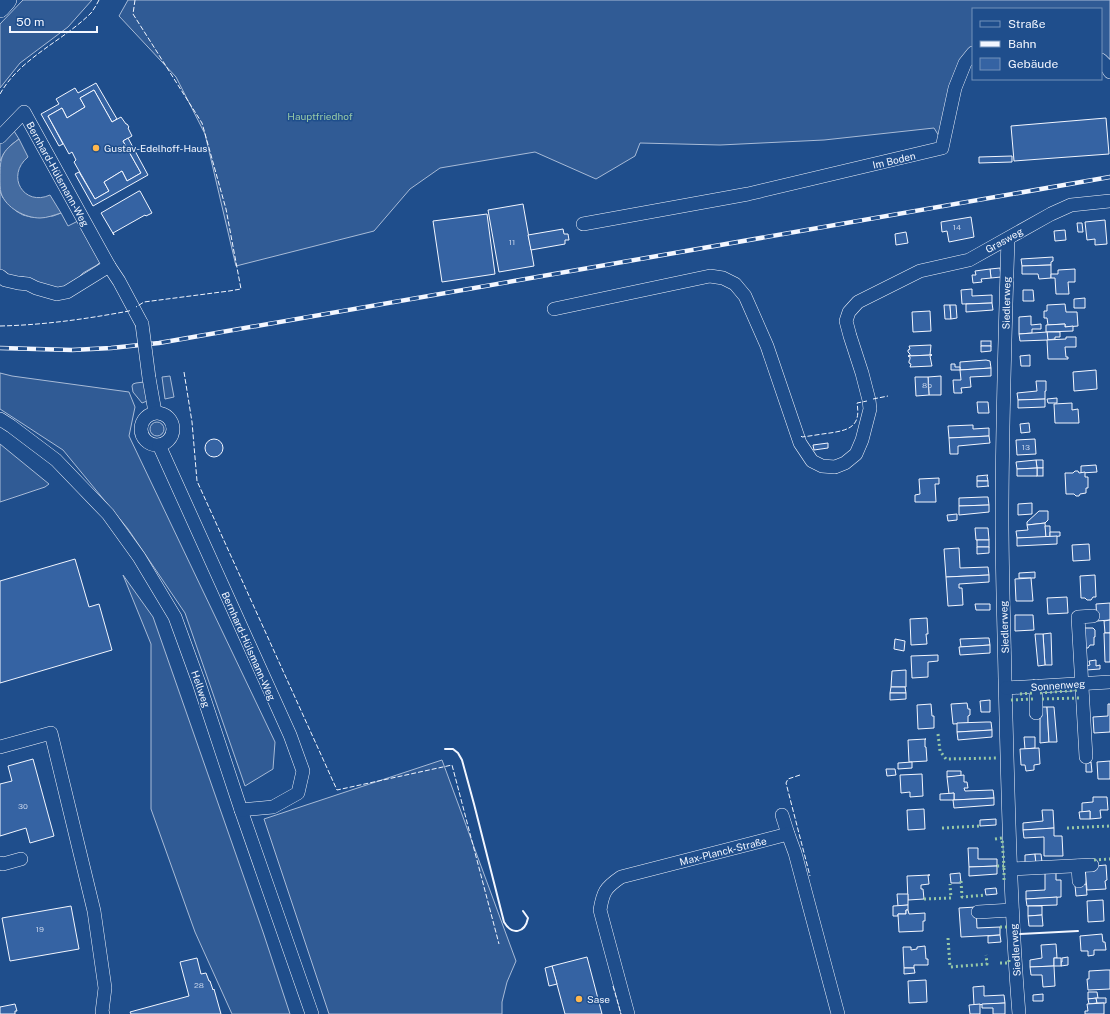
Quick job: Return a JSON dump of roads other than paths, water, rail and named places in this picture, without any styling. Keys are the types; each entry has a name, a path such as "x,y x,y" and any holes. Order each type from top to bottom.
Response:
{"highway":[{"path":"0,8 8,0"}],"street":[{"name":"Im Boden","path":"583,224 748,194 942,148 955,88 965,63 972,54"},
{"path":"1102,61 1110,72"},
{"name":"Bernhard-Hülsmann-Weg","path":"0,137 24,112 142,324 155,412"},
{"name":"Grasweg","path":"554,309 710,276 723,278 735,284 745,296 767,346 800,443 812,461 822,466 834,467 845,463 856,454 862,440 870,409 870,400 846,321 849,312 858,302 920,271 969,260 1051,214 1071,205 1110,201"},
{"name":"Siedlerweg","path":"1008,239 1003,432 1003,612 1010,869 1020,1014"},
{"path":"0,276 6,280 28,284 57,294 67,292 109,266"},
{"path":"155,412 166,415 170,418 173,425 173,435 168,442 159,445 151,444 145,440 141,433 144,418 155,412"},
{"name":"Hellweg","path":"0,419 56,460 108,514 139,557 174,617 199,683 241,810 312,1014"},
{"name":"Bernhard-Hülsmann-Weg","path":"159,445 290,735 303,771 298,793 273,807 241,810"},
{"path":"1086,758 1078,617 1093,616"},
{"name":"Sonnenweg","path":"1006,688 1110,682"},
{"path":"1036,686 1036,714"},
{"path":"0,747 51,733 94,911 105,988 102,1013"},
{"path":"782,814 795,853 838,1014"},
{"name":"Max-Planck-Straße","path":"628,1014 600,910 603,895 611,883 621,877 788,834"},
{"path":"0,863 3,864 21,859"},
{"path":"1010,869 1092,865"},
{"path":"1078,866 1079,881"},
{"path":"978,912 1012,910"}],"railway":[{"path":"0,348 72,350 159,343 1110,177"}],"place":[{"name":"Gustav-Edelhoff-Haus","path":"96,148"},
{"name":"Sase","path":"579,999"}],"park label":[{"name":"Hauptfriedhof","path":"320,116"}]}
